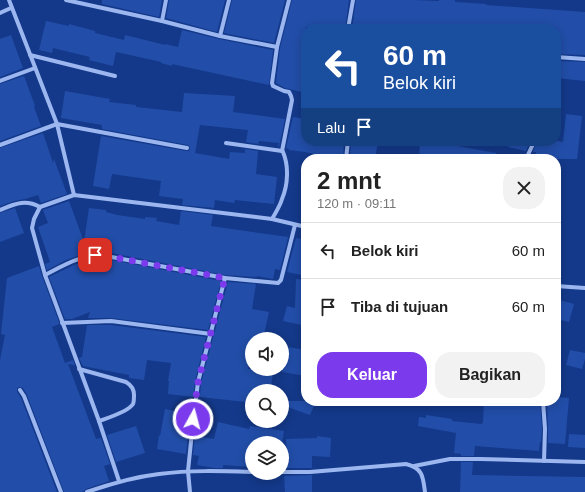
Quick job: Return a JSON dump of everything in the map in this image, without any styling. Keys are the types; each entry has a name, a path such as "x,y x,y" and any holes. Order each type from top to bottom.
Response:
{"street":[{"path":"9,0 57,124 74,195"},
{"path":"66,0 162,21 220,36 277,47"},
{"path":"162,21 166,0"},
{"path":"220,36 229,0"},
{"path":"272,219 283,198 287,182 286,162 282,151 292,100 289,92 276,88 272,83 277,47 289,0"},
{"path":"349,24 353,0"},
{"path":"0,13 11,8"},
{"path":"30,55 115,76"},
{"path":"561,57 585,59"},
{"path":"0,81 35,68"},
{"path":"0,145 57,124 186,148"},
{"path":"226,143 282,151"},
{"path":"119,481 99,421 45,274 32,228 34,219 40,207 74,195 272,219 301,227"},
{"path":"0,210 25,202 35,204 40,207"},
{"path":"45,274 70,262 95,255 225,278 276,283 281,280 295,225"},
{"path":"190,492 188,471 198,382 225,278"},
{"path":"561,286 585,288"},
{"path":"62,323 111,321 211,334"},
{"path":"79,369 126,382 133,390 134,401 132,406 99,421"},
{"path":"20,390 24,396 61,492"},
{"path":"543,406 544,461"},
{"path":"289,472 310,472 406,464 414,466 450,459 480,458 585,462"},
{"path":"414,466 422,475 425,492"},
{"path":"87,492 119,481 158,474 188,471 245,472"}],"building":[{"path":"102,0 162,0 159,17 102,4"},
{"path":"169,0 225,0 217,32 166,18"},
{"path":"232,0 285,0 274,43 224,33"},
{"path":"292,0 349,0 346,24 301,24 301,92 285,88 276,83 280,48"},
{"path":"356,0 455,0 455,2 486,5 585,12 585,55 561,54 561,24 353,24"},
{"path":"46,21 69,26 69,24 95,31 95,33 124,40 125,35 178,47 182,30 273,50 269,85 172,64 172,66 161,62 116,52 113,66 89,60 90,57 53,48 52,53 39,50"},
{"path":"11,35 23,68 0,77 0,39"},
{"path":"561,61 585,62 585,81 561,79"},
{"path":"24,76 41,126 0,141 0,84"},
{"path":"65,91 110,99 109,102 136,105 136,107 182,112 184,93 235,96 233,112 285,119 279,147 279,143 259,141 258,144 246,142 248,130 200,125 195,153 229,159 230,152 245,153 245,149 258,151 256,174 277,177 274,204 235,200 234,203 215,200 214,208 182,205 183,199 159,196 161,181 112,174 109,189 93,186 101,136 186,151 189,151 190,147 188,145 102,129 102,125 61,118"},
{"path":"566,114 582,116 577,159 561,159 561,154 536,154 536,152 533,152 535,146 561,146 561,142 563,142"},
{"path":"293,117 301,118 301,146 344,146 343,154 314,154 289,150 286,148"},
{"path":"43,133 53,163 54,159 67,194 41,203 38,195 0,206 0,148"},
{"path":"351,146 377,146 376,154 350,154"},
{"path":"420,146 458,146 496,153 496,154 419,154"},
{"path":"508,146 528,146 526,151"},
{"path":"69,201 84,242 89,208 106,210 106,212 117,215 145,219 145,217 157,218 156,221 179,225 181,211 213,215 211,226 288,237 280,270 275,269 273,279 257,276 225,275 106,252 97,252 66,260 47,270 45,264 50,262 38,227 48,223 43,210"},
{"path":"15,208 24,233 0,242 0,213"},
{"path":"296,238 301,239 301,275 287,272"},
{"path":"97,259 106,259 221,281 208,330 111,318 88,318 90,312 72,319 65,319 49,277 76,264"},
{"path":"39,266 59,322 59,324 52,327 65,363 73,360 75,365 68,364 96,439 101,438 110,464 104,466 109,481 81,492 64,492 27,395 23,388 20,387 17,388 17,392 21,398 57,492 0,492 0,360 5,335 1,334 7,278"},
{"path":"296,279 301,280 301,325 283,321 287,306 295,308"},
{"path":"228,282 256,284 252,309 269,312 265,332 245,332 245,376 273,376 271,384 245,384 245,402 200,397 201,383"},
{"path":"561,300 574,304 569,322 561,320"},
{"path":"87,325 111,325 206,337 195,381 193,397 168,394 168,381 171,363 147,360 144,380 129,378 129,375 83,366 79,358 82,357"},
{"path":"289,347 301,349 301,375 289,373"},
{"path":"570,350 585,353 582,369 566,365"},
{"path":"561,397 569,398 565,444 548,443 547,406 561,406"},
{"path":"289,401 301,401 301,406 314,406 310,415 289,408"},
{"path":"484,406 540,406 542,429 539,451 475,446 474,456 461,456 461,454 454,453 456,433 418,426 419,417 426,418 426,415 452,419 452,421 483,423"},
{"path":"165,409 189,414 185,434 188,435 186,454 157,449"},
{"path":"218,422 249,429 264,428 284,431 283,436 245,436 245,467 223,465 223,468 214,468 197,465 199,456 193,455 195,436 214,439"},
{"path":"136,426 145,453 116,462 107,435"},
{"path":"569,434 585,435 585,448 568,447"},
{"path":"317,436 331,438 330,457 312,456 312,468 289,468 289,439 317,438"},
{"path":"461,462 473,462 472,475 585,477 585,492 460,492"},
{"path":"312,475 312,492 285,492 284,480 289,480 289,476"}],"route":[{"path":"95,255 225,278 211,334 205,351 198,382 193,419"}]}
